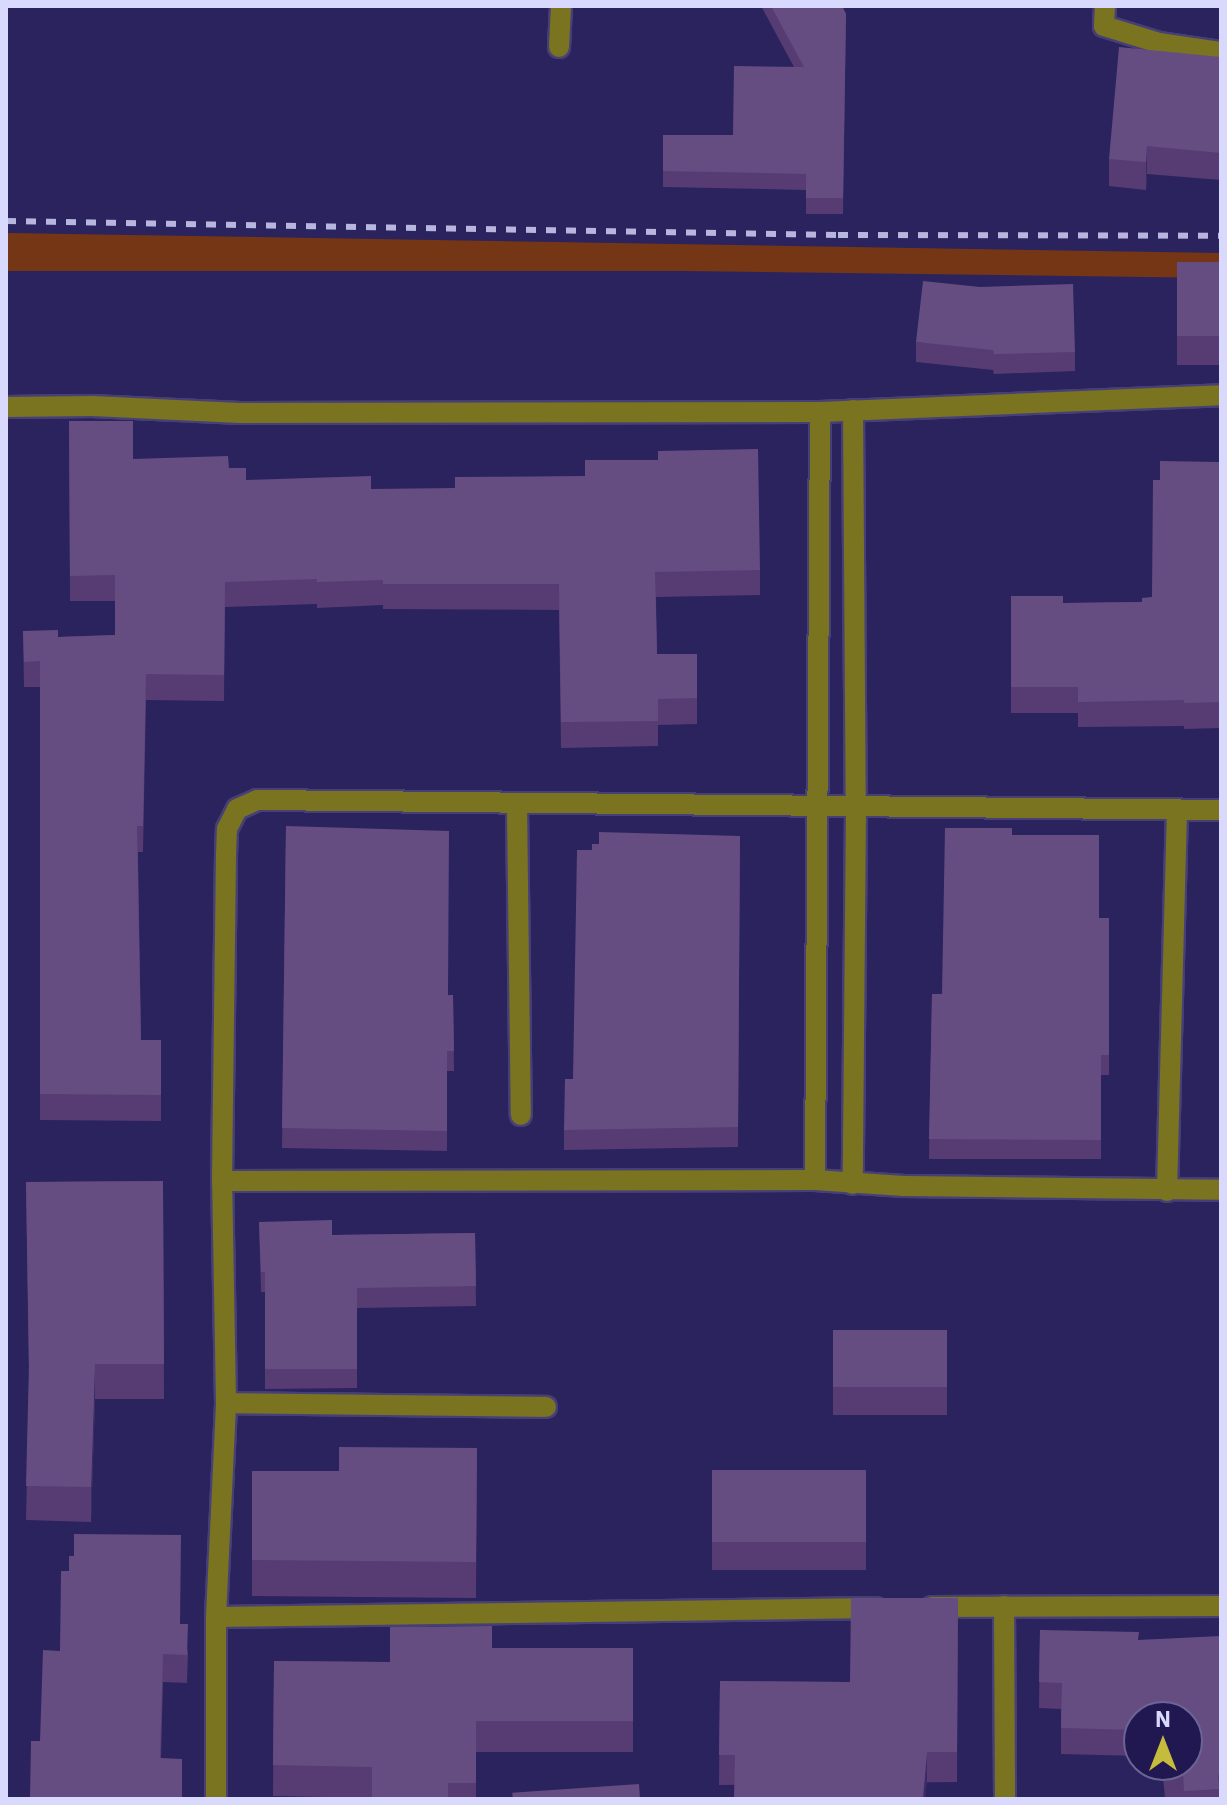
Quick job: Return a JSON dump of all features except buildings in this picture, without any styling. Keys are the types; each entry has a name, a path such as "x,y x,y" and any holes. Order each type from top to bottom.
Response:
{"street":[{"path":"559,47 561,6"},
{"path":"1105,6 1104,26 1159,43 1221,52"},
{"path":"6,407 92,406 240,413 820,412 1221,395"},
{"path":"853,410 856,808 853,1184"},
{"path":"815,1180 820,412"},
{"path":"216,1799 216,1617 226,1403 222,1181 226,855 227,829 237,809 257,800 1221,810"},
{"path":"517,805 521,1115"},
{"path":"1167,1191 1177,811"},
{"path":"222,1181 815,1180 853,1184 1221,1190"},
{"path":"226,1403 546,1407"},
{"path":"1004,1606 1005,1799"},
{"path":"216,1617 1221,1606"}],"shaded area":[{"path":"6,233 1221,253 1221,278 685,271 6,271"}],"railway":[{"path":"6,221 838,235 1221,236"}]}
